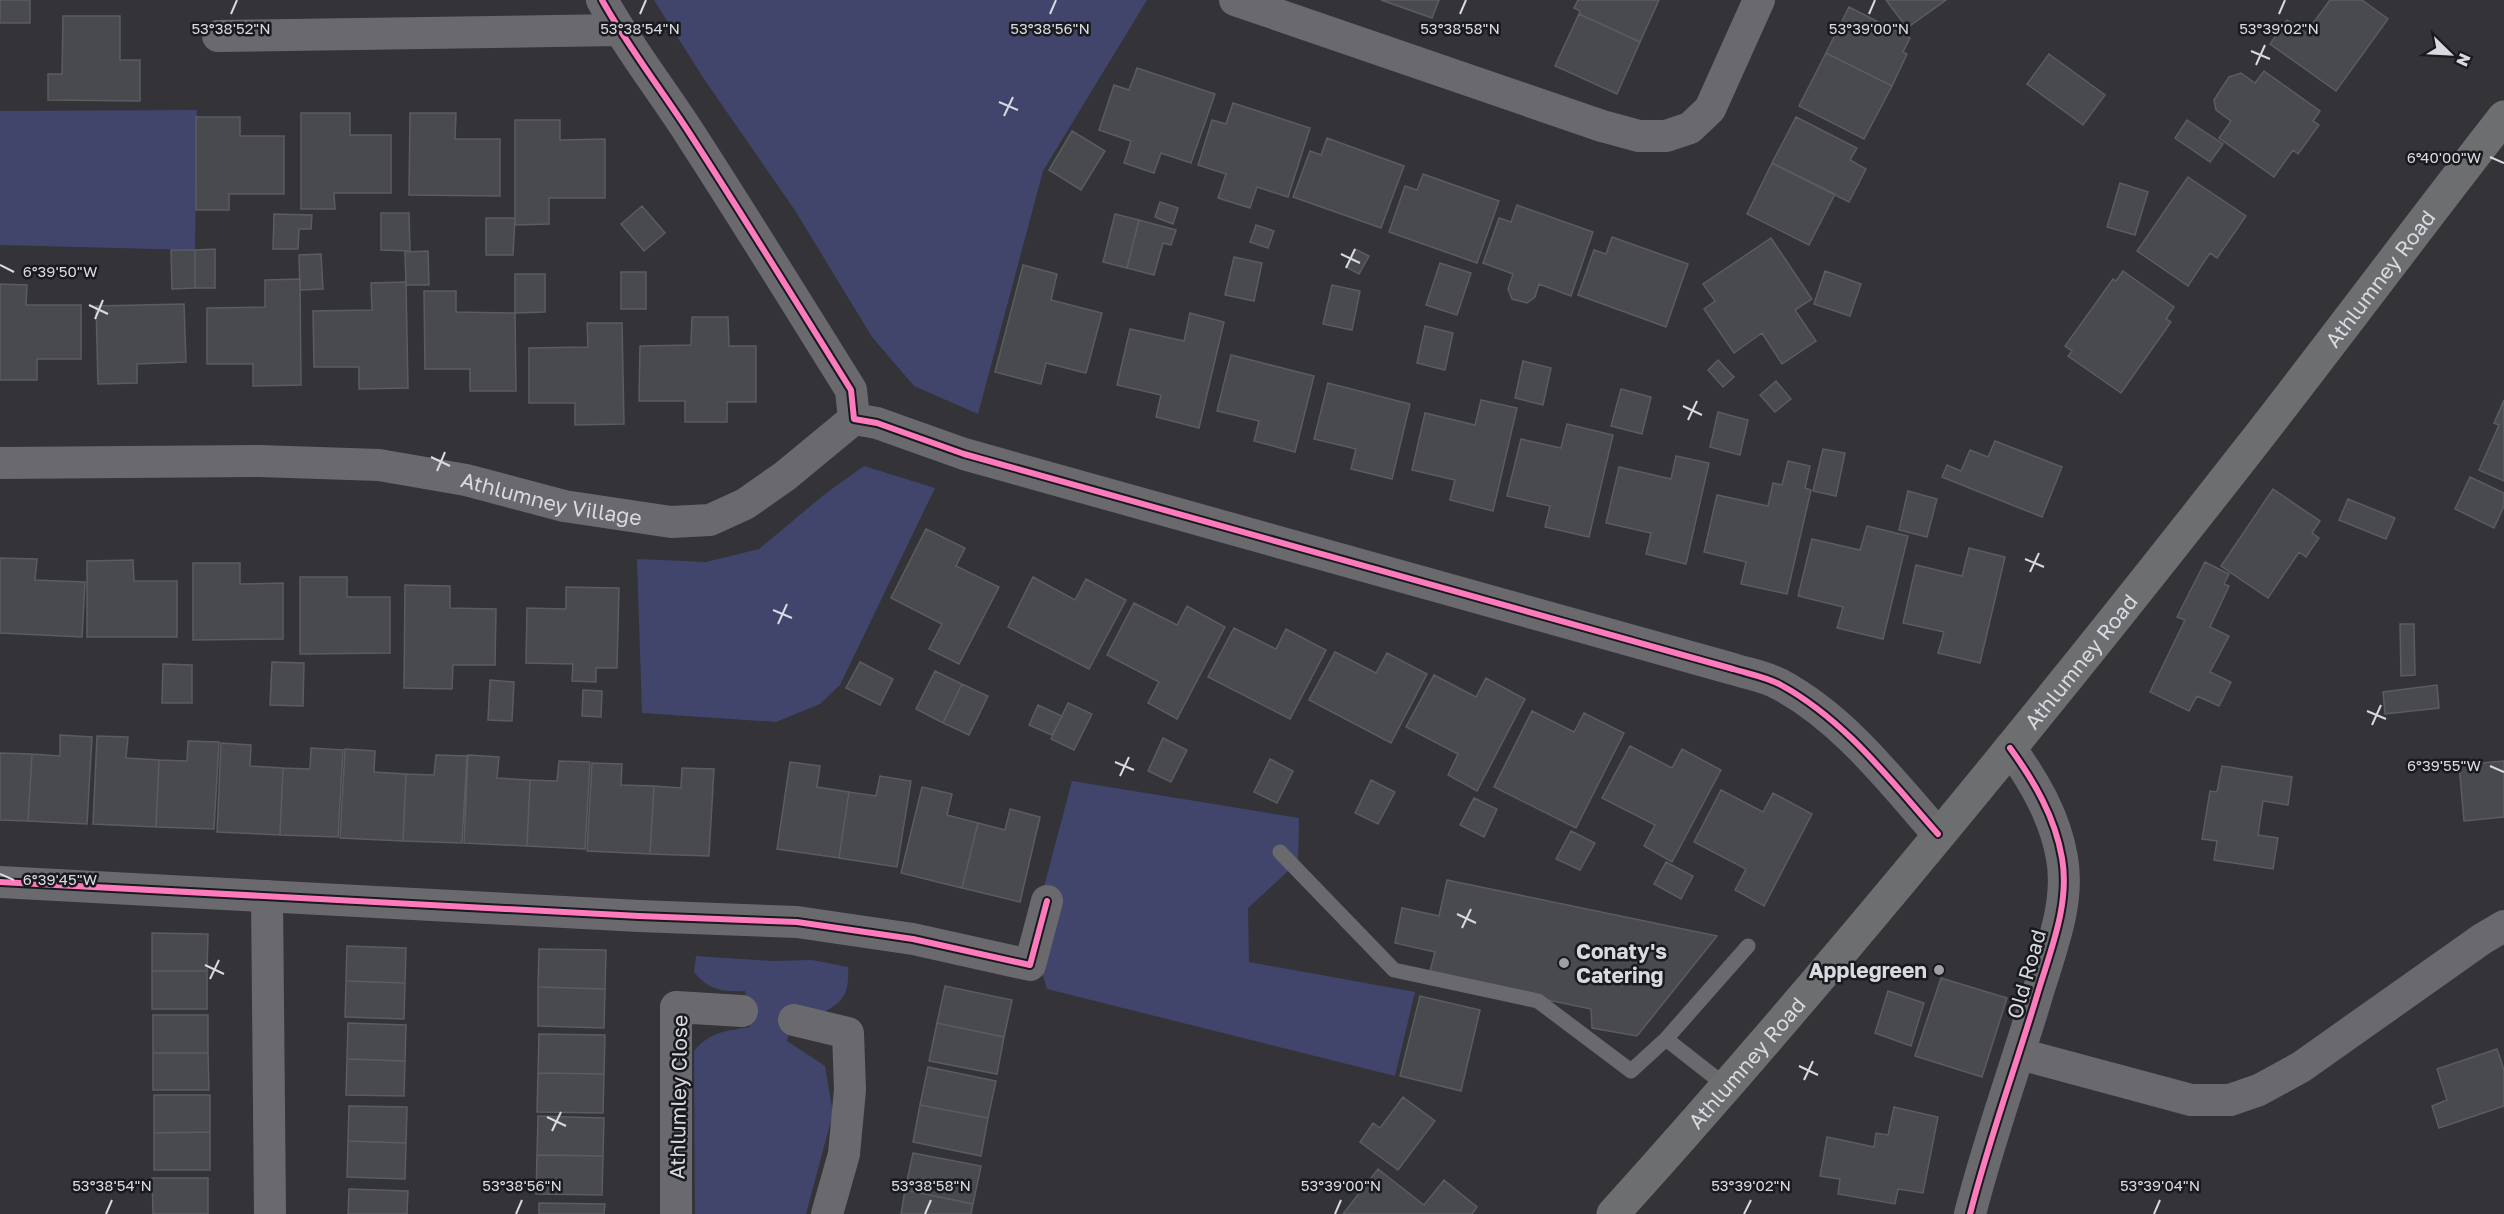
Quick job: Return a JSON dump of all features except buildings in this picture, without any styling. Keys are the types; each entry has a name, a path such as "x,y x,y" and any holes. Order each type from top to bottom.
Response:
{"main road":[{"name":"Athlumney Road","path":"1613,1214 1726,1086 2010,748 2255,442 2504,117"}],"street":[{"path":"602,0 619,30 748,224 851,390 854,418 877,423 974,457 1714,663 1779,684 1811,704 1851,736 1938,834"},
{"path":"1253,3 1593,123 1639,136 1666,136 1690,128 1710,109 1759,0"},
{"path":"218,36 619,30"},
{"name":"Athlumney Village","path":"0,463 259,461 379,465 466,480 564,506 671,522 710,520 745,504 784,476 854,418"},
{"name":"Old Road","path":"1970,1214 2053,943 2064,894 2063,860 2054,827 2032,778 2010,748"},
{"path":"0,882 651,917 797,922 913,939 1030,965 1047,901"},
{"path":"267,896 270,1214"},
{"path":"2020,1054 2191,1100 2230,1100 2259,1090 2301,1067 2482,939 2504,926"},
{"name":"Athlumley Close","path":"676,1214 676,1007 742,1011"},
{"path":"794,1020 848,1033 850,1090 844,1154 827,1214"}],"lane":[{"path":"1280,852 1394,970 1538,1001 1631,1071 1666,1039 1748,946"},
{"path":"1666,1039 1726,1086"}],"shaded area":[{"path":"654,0 1147,0 1043,171 978,414 914,386 872,337 796,212 704,79"},
{"path":"197,110 195,250 0,245 0,111"},
{"path":"864,466 935,488 840,685 820,704 776,722 642,713 637,559 706,562 759,549 825,494"},
{"path":"1072,781 1299,818 1298,862 1248,908 1249,962 1415,992 1395,1076 1047,989 1031,936"},
{"path":"696,956 772,961 812,960 848,967 847,986 841,999 813,1017 794,1012 787,1041 825,1066 833,1113 806,1214 695,1214 694,1051 706,1039 713,1036 750,1027 745,991 716,989 705,983 694,972"}],"cycle path":[{"path":"602,0 711,166 851,390 854,419 877,423 964,454 1770,680 1804,699 1846,733 1884,772 1938,834"},
{"path":"1970,1214 2058,926 2063,892 2062,858 2049,814 2035,786 2010,748"},
{"path":"0,882 639,916 797,922 913,939 1030,965 1047,901"}],"place":[{"name":"Conaty's Catering","path":"1564,963"},
{"name":"Applegreen","path":"1939,970"}]}
